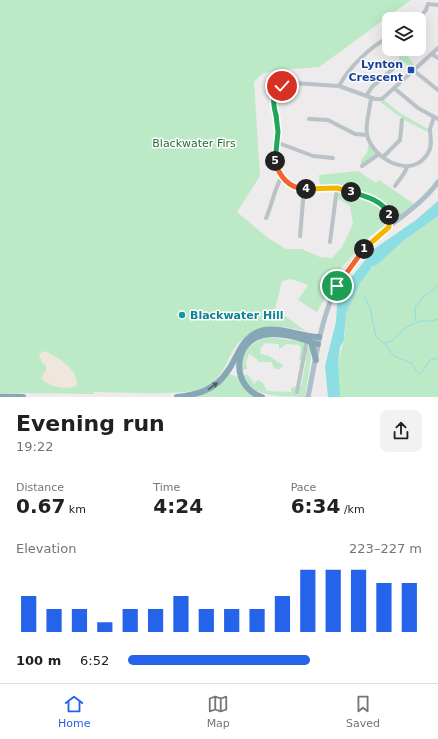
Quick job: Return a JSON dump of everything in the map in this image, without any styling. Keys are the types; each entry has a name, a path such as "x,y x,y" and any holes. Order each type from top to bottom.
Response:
{"highway":[{"path":"177,397 198,394 213,386 228,372 242,344 249,337 257,333 276,330 309,340"},
{"path":"262,397 248,389 241,378 239,363 246,347 258,337 269,334 318,340"},
{"path":"309,340 316,360"},
{"path":"0,397 23,397"}],"main road":[{"path":"308,397 316,360 318,340 330,299 344,274 369,243 420,202 438,182"}],"street":[{"path":"424,12 428,4 438,5"},
{"path":"339,86 351,68 375,45 382,41"},
{"path":"400,218 378,202 337,188 304,189 295,187 282,177 275,159 278,124 274,100 275,93 280,87 288,83 339,86 371,98 382,99 438,48"},
{"path":"432,54 438,58"},
{"path":"366,96 372,87 396,66"},
{"path":"414,70 438,90"},
{"path":"371,98 367,135 373,147 394,164 407,167 420,161 428,152 431,142 430,130 436,118 418,108 394,88"},
{"path":"309,119 328,120 355,134 367,135"},
{"path":"362,166 381,155 400,140 402,120"},
{"path":"276,142 313,156 333,158"},
{"path":"395,186 398,180 404,176 407,167"},
{"path":"266,218 275,194 276,184 282,177"},
{"path":"330,242 337,188"},
{"path":"300,236 304,189"},
{"path":"387,209 390,218 389,227"},
{"path":"297,392 309,340"}],"green space":[{"name":"Blackwater Firs","path":"0,0 411,0 395,12 382,12 382,21 319,67 278,70 262,74 254,82 260,176 237,212 268,238 286,249 302,249 320,257 332,258 342,247 353,224 350,206 338,199 338,187 320,187 319,175 358,171 376,183 379,180 414,204 369,237 343,266 317,312 298,300 308,285 291,279 282,281 275,309 306,331 274,327 264,328 251,333 236,346 221,374 206,387 197,390 169,393 94,392 94,394 26,393 0,395"},
{"path":"398,56 407,56 415,66 411,70 405,62 400,66 397,62 400,58"},
{"path":"384,100 400,113 428,129 428,132 406,121 380,102"},
{"path":"369,143 377,154 361,166 361,160 367,153"},
{"path":"438,216 438,397 340,397 337,375 340,354 345,337 346,312 354,292 372,268 403,241"},
{"path":"268,337 303,342 310,348 311,357 305,397 278,396 258,392 250,388 245,382 244,375 248,375 255,385 255,382 259,380 263,383 267,391 291,392 291,388 296,386 301,387 306,360 299,360 301,348 299,345 287,344 279,349 279,344 265,343 261,347 260,354 267,355 283,365 282,367 278,370 274,368 271,362 258,362 257,359 249,354 246,362 247,369 243,370 241,364 244,353 257,341"},
{"path":"229,374 238,377 244,388 256,397 197,397 215,388"}],"sand":[{"path":"45,351 61,360 71,369 77,385 69,388 58,387 48,384 41,378 46,370 46,366 42,363 39,355"}],"water":[{"path":"438,201 438,216 403,241 377,265 372,267 360,283 346,313 344,340 340,347 338,364 340,397 328,397 325,366 336,322 337,305 346,284 374,249 416,220"}],"waterway":[{"path":"416,322 415,307 423,297 438,286"},
{"path":"364,296 370,308 376,337 385,344 394,356 411,363 419,374 430,360 438,358"},
{"path":"385,343 390,342 408,326 421,321 432,321 438,319"}],"place":[{"name":"Lynton Crescent","path":"411,70"},
{"name":"Blackwater Hill","path":"182,315"}],"route":[{"path":"282,86 275,93 274,100 274,107 278,120 275,159 279,172 285,181 298,188 337,188 357,194 378,202 387,209 390,218 389,227 369,243 344,274 337,286"}]}
